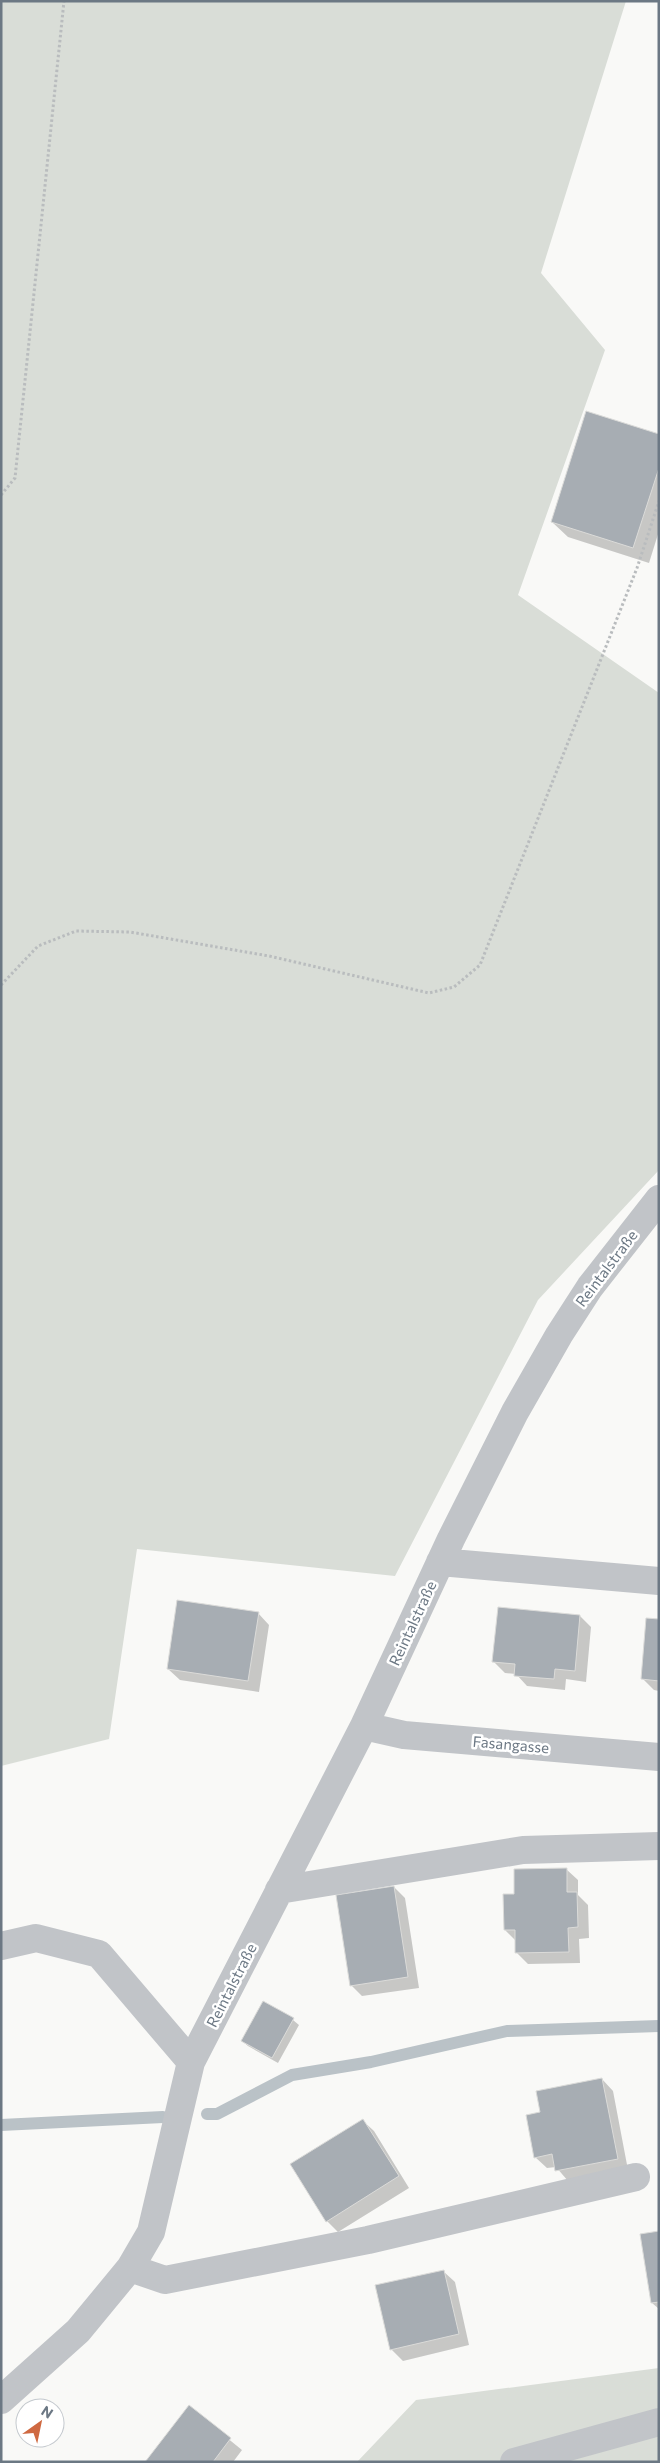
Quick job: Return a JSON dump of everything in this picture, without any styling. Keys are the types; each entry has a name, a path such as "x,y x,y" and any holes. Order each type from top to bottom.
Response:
{"street":[{"name":"Reintalstraße","path":"1,2400 78,2330 130,2268 151,2232 191,2062 364,1726 440,1562 516,1412 559,1334 590,1287 659,1200"},
{"path":"440,1562 659,1582"},
{"name":"Fasangasse","path":"364,1726 404,1735 659,1757"},
{"path":"279,1890 523,1850 659,1846"},
{"path":"1,1946 36,1938 99,1954 191,2062"},
{"path":"130,2268 165,2280 368,2240 636,2177"},
{"path":"514,2462 659,2422"}],"path":[{"path":"1,495 16,478 64,1"},
{"path":"1,985 38,946 76,931 130,932 269,956 428,993 454,986 480,965 637,568 659,501"}],"shaded area":[{"path":"1,1 626,1 541,273 605,350 518,595 659,693 659,1170 538,1300 395,1576 137,1549 109,1739 1,1766"},
{"path":"659,2368 659,2462 357,2462 416,2400"}],"building":[{"path":"586,411 659,434 659,468 633,548 551,522"},
{"path":"177,1600 259,1612 248,1681 167,1669"},
{"path":"498,1607 580,1615 575,1671 555,1669 554,1679 514,1676 515,1664 492,1662"},
{"path":"646,1618 659,1619 659,1681 641,1679"},
{"path":"567,1868 567,1892 577,1892 578,1927 568,1928 569,1952 515,1953 515,1930 504,1930 503,1894 514,1894 514,1869"},
{"path":"394,1886 408,1977 350,1986 336,1895"},
{"path":"263,2001 294,2018 272,2058 241,2041"},
{"path":"602,2078 618,2159 555,2171 552,2154 534,2158 526,2115 540,2112 536,2091"},
{"path":"363,2119 399,2176 326,2222 290,2164"},
{"path":"659,2231 659,2302 651,2303 640,2234"},
{"path":"444,2270 459,2334 390,2350 375,2285"},
{"path":"189,2405 231,2438 213,2462 145,2462"}],"waterway":[{"path":"207,2114 217,2114 292,2075 371,2062 507,2031 659,2026"},
{"path":"1,2125 163,2117"}]}
